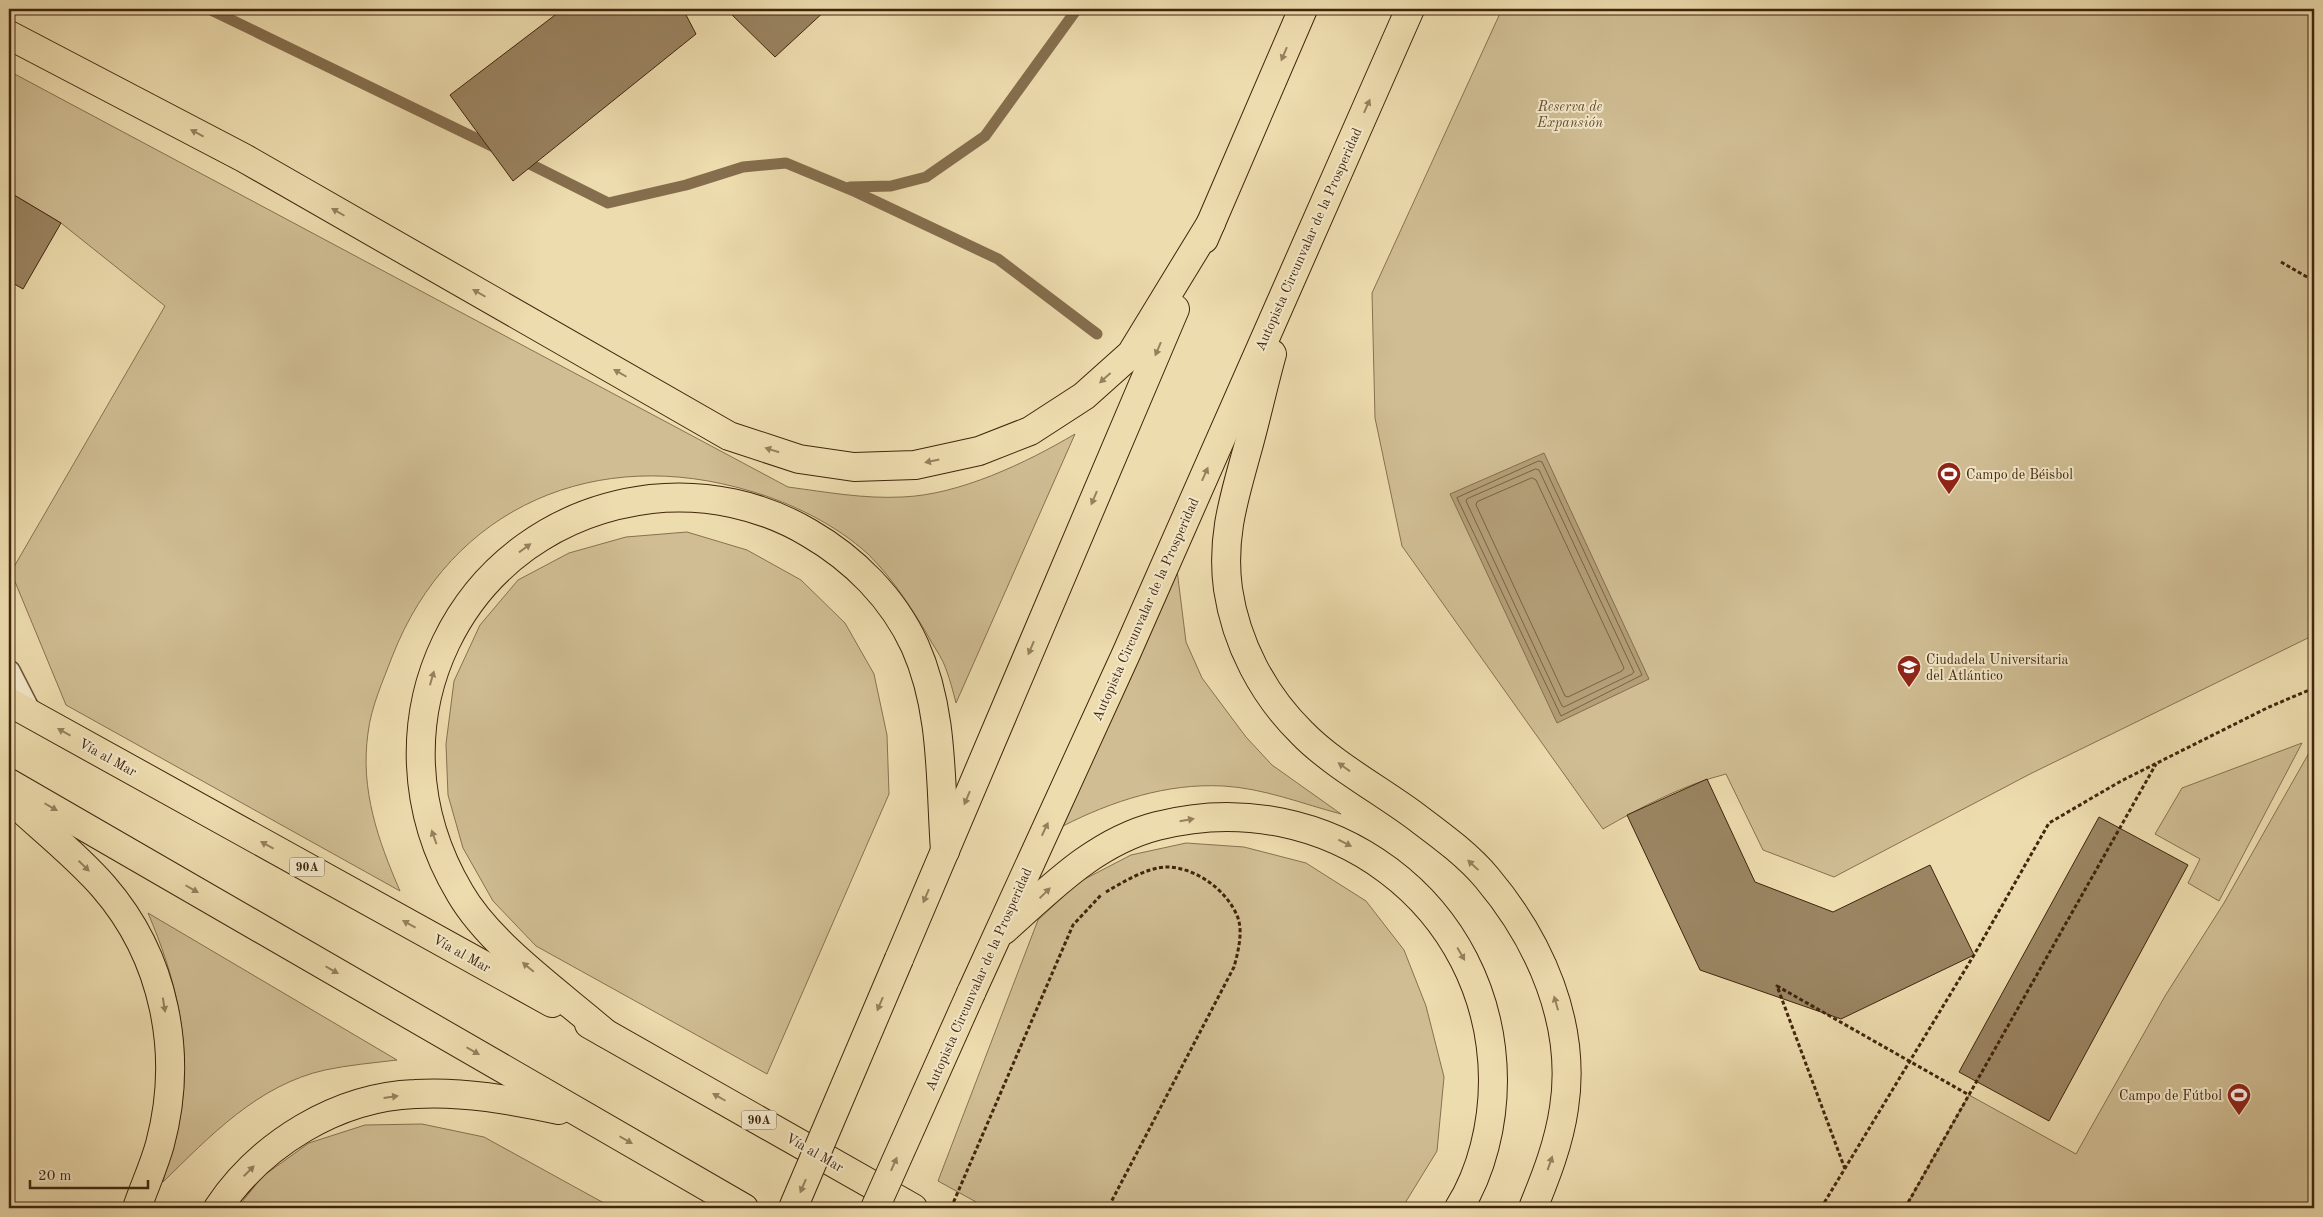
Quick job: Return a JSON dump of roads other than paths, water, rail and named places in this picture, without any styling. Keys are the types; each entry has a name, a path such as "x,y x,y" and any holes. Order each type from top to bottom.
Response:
{"highway":[{"path":"793,1208 1303,9"},
{"name":"Autopista Circunvalar de la Prosperidad","path":"874,1208 1126,654 1410,9"},
{"path":"9,35 244,158 729,436 798,459 854,467 915,465 980,451 1030,431 1084,396 1131,354 1211,223"},
{"path":"1291,279 1228,516 1227,579 1236,623 1253,667 1271,698 1302,734 1453,846 1486,877 1528,934 1552,990 1560,1019 1566,1074 1564,1106 1560,1128 1552,1158 1533,1208"},
{"path":"605,1033 504,947 481,923 461,896 445,866 432,834 424,801 420,768 421,734 426,700 435,668 449,637 466,608 487,582 505,564 538,538 568,522 599,510 666,498 699,498 733,502 765,512 796,525 826,542 877,587 897,614 914,644 926,675 935,708 940,742 945,851"},
{"name":"Vía al Mar","path":"19,708 605,1033 913,1208"},
{"path":"9,783 744,1208"},
{"path":"9,798 104,886 128,919 145,950 162,995 168,1032 168,1093 160,1144 136,1208"},
{"path":"996,937 1062,877 1091,856 1122,839 1156,826 1192,819 1228,816 1264,818 1299,825 1333,837 1365,854 1395,874 1421,899 1444,927 1463,958 1478,991 1488,1025 1493,1060 1493,1097 1488,1132 1478,1167 1459,1208"},
{"path":"218,1208 246,1173 270,1151 295,1133 322,1118 382,1098 413,1094 445,1093 525,1103 584,1115"}],"lane":[{"path":"9,672 19,708"}],"water":[{"path":"1544,453 1649,679 1557,723 1450,494"}],"waterway":[{"path":"209,9 496,148"},
{"path":"850,187 891,186 926,177 985,136 1077,9"},
{"path":"520,159 608,203 686,185 743,167 786,163 856,192 998,259 1097,334"}],"place":[{"name":"Campo de Béisbol","path":"1949,495"},
{"name":"Ciudadela Universitaria del Atlántico","path":"1909,688"},
{"name":"Campo de Fútbol","path":"2239,1116"}],"park label":[{"name":"Reserva de Expansión","path":"1570,114"}]}
